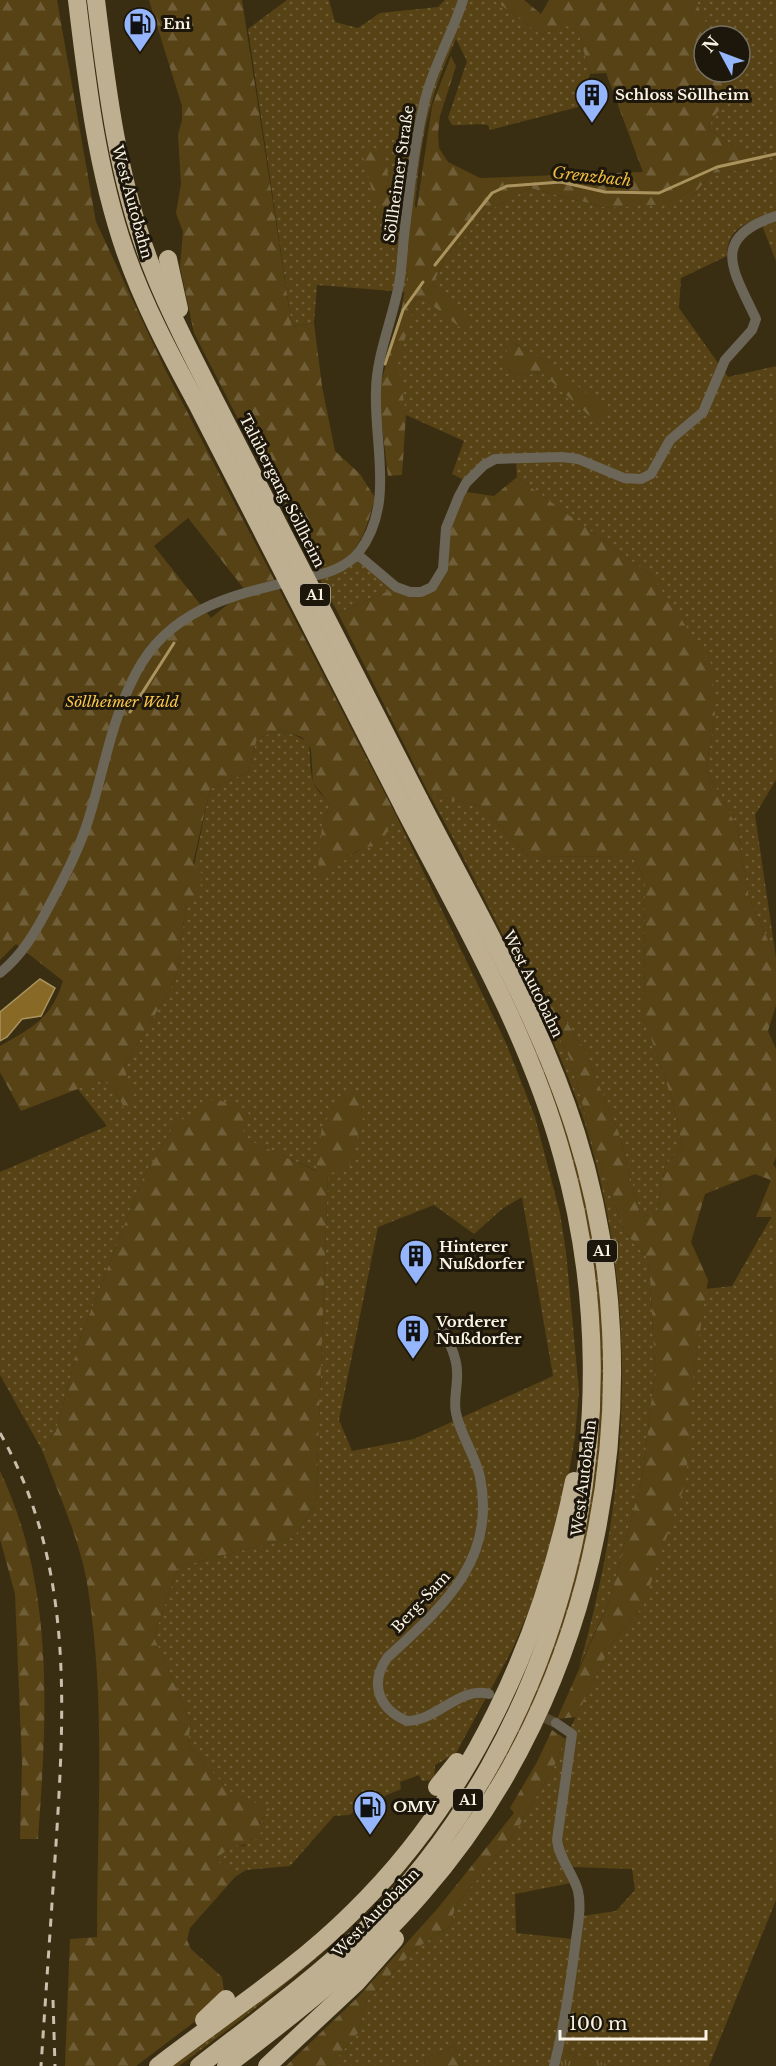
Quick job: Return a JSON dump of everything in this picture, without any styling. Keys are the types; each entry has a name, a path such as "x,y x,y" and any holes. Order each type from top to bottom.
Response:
{"highway":[{"name":"West Autobahn","path":"77,0 94,125 117,227 145,300 202,396"},
{"name":"West Autobahn","path":"96,0 111,112 127,190 151,267 190,351 202,396"},
{"path":"168,259 175,294 188,330 190,351"},
{"name":"Talübergang Söllheim","path":"202,396 411,804"},
{"name":"West Autobahn","path":"199,2066 302,1986 362,1932 421,1866 465,1805 502,1744 534,1676 559,1606 580,1521 590,1443 593,1376 588,1288 578,1220 562,1154 528,1059 411,804"},
{"name":"West Autobahn","path":"226,2066 338,1978 379,1940 423,1892 466,1837 498,1788 528,1733 557,1670 583,1592 598,1528 609,1450 612,1375 609,1296 596,1212 576,1134 544,1047 411,804"},
{"path":"437,1787 451,1773 477,1731 527,1641 557,1549 575,1475 590,1443"},
{"path":"158,2066 305,1955 378,1886 425,1829 454,1787 493,1702"},
{"path":"267,2066 356,1983 413,1920 423,1892"},
{"path":"181,2048 226,1999"}],"street":[{"name":"Söllheimer Straße","path":"357,554 376,515 381,465 375,391 399,288 424,101 463,0"},
{"path":"0,973 16,960 34,935 74,861 89,819 115,724 135,673 153,646 168,629 203,607 243,592 327,573 357,554 396,587 410,592 421,592 432,587 443,569 446,528 459,496 466,483 484,465 495,459 562,457 578,459 624,478 641,479 651,474 670,440 703,412 725,360 752,330 756,318 734,273 733,246 740,232 754,223 776,216"},
{"name":"Berg-Sam","path":"443,1329 457,1361 456,1416 479,1474 482,1517 471,1559 459,1585 387,1658 379,1673 377,1691 387,1709 406,1721 428,1718 467,1695 493,1702"},
{"path":"554,2066 568,2002 580,1909 578,1891 569,1869 559,1854 557,1840 572,1734 556,1723"}],"green space":[{"name":"Söllheimer Wald","path":"0,0 57,0 96,222 165,369 395,813 380,847 361,849 353,853 333,871 317,880 322,826 330,804 313,783 311,749 302,737 279,730 257,739 248,772 210,789 193,863 202,874 200,890 186,904 178,970 172,986 124,1067 135,1102 124,1108 114,1088 101,1080 21,1111 0,1072 0,1046 39,1021 53,1005 63,981 16,944 0,960","holes":["188,518 245,590 211,618 154,546"]},
{"path":"149,0 242,0 292,327 314,323 322,386 335,451 360,474 375,498 369,520 352,552 359,559 320,579 194,333 180,267 183,232 176,213 181,184 178,135 182,120 182,106"},
{"path":"287,0 329,0 335,22 358,28 380,13 438,7 445,0 494,0 540,34 576,23 590,74 585,91 586,105 490,130 488,125 452,125 448,118 467,61 456,39 438,84 426,125 414,216 389,187 387,164 380,221 408,272 405,292 317,285 314,323 292,327 248,29"},
{"path":"494,0 524,0 541,14 549,0 695,0 706,24 692,24 692,84 724,84 728,101 714,116 708,129 730,144 755,155 745,170 712,173 695,193 668,204 608,208 530,188 488,211 443,261 433,285 471,322 461,328 423,298 416,299 398,364 406,415 402,475 388,476 379,401 381,382 401,312 408,272 380,221 361,149 370,147 383,152 387,164 389,187 398,205 417,207 432,106 451,56 456,66 440,116 438,134 439,148 448,162 480,178 643,172 606,73 590,74 576,24 540,34"},
{"path":"695,0 776,0 776,261 759,218 746,224 736,231 729,241 727,256 681,278 679,308 728,377 776,366 776,780 755,815 776,958 749,898 737,827 706,769 715,716 652,576 517,477 516,462 506,455 464,480 452,474 464,441 406,415 397,364 416,299 423,298 461,327 470,322 433,285 443,261 488,211 530,188 608,208 695,193 712,173 745,170 755,155 730,144 708,129 714,116 728,101 724,84 752,84 752,24 706,24","holes":["510,341 549,363 594,419 542,373 515,376 506,367"]},
{"path":"510,341 549,363 605,408 605,418 594,420 542,373 515,376 506,367 507,344"},
{"path":"517,477 652,576 712,665 715,716 706,769 737,827 749,898 776,958 776,1005 768,1031 776,1049 776,1158 773,1164 776,1168 776,1209 772,1217 756,1217 771,1180 755,1174 705,1194 691,1242 708,1280 694,1370 686,1481 643,1606 612,1643 576,1717 557,1719 610,1599 643,1473 655,1369 649,1260 625,1232 594,1148 571,1061 527,972 532,968 584,1049 619,1133 641,1217 657,1213 665,1166 682,1146 672,1099 644,1018 645,880 632,856 529,857 482,807 429,794 338,613 393,589 434,590 448,529 466,492 494,496"},
{"path":"359,559 393,589 338,613 320,579"},
{"path":"279,730 293,734 307,743 314,784 330,804 322,826 338,864 364,847 380,846 395,813 506,1043 535,1117 560,1213 566,1252 579,1391 575,1437 565,1496 536,1593 512,1650 456,1753 435,1765 434,1780 422,1781 419,1775 400,1782 401,1789 376,1800 374,1798 349,1815 334,1816 290,1866 246,1870 235,1877 215,1859 234,1845 245,1846 269,1809 230,1792 188,1744 191,1722 154,1637 178,1567 294,1537 316,1504 328,1173 317,1171 241,1137 249,1110 175,1124 142,1180 81,1336 56,1431 42,1450 0,1375 0,1172 107,1126 77,1088 101,1080 114,1088 124,1108 124,1067 172,986 178,970 186,904 210,789 248,772 257,739","holes":["522,1197 553,1376 414,1439 352,1451 339,1420 378,1227 434,1205 474,1234 502,1209"]},
{"path":"429,794 482,807 529,857 632,856 645,880 644,1018 672,1099 682,1146 665,1166 657,1213 641,1217 619,1133 584,1049 532,968 527,972 571,1061 594,1148 625,1232 649,1260 655,1369 643,1473 610,1599 579,1667 596,1600 609,1533 618,1465 622,1397 621,1329 615,1262 603,1194 586,1127 569,1080 530,989"},
{"path":"494,965 530,1032 562,1114 586,1199 600,1280 605,1363 601,1447 589,1530 569,1612 540,1691 503,1766 459,1835 406,1899 347,1958 283,2013 217,2064 295,2002 495,1771 536,1692 576,1570 592,1489 599,1413 599,1342 593,1271"},
{"path":"349,1089 359,1092 364,1114 348,1171 328,1173 316,1504 294,1537 178,1567 154,1637 191,1722 188,1744 230,1792 270,1809 259,1823 262,1831 254,1841 234,1845 215,1859 235,1877 190,1928 187,1940 191,1949 222,1977 224,1992 205,2014 136,2066 65,2066 70,1939 97,1937 99,1719 94,1631 85,1571 69,1519 42,1450 56,1431 81,1336 142,1180 175,1124 215,1099 249,1110 242,1137 316,1171 322,1126"},
{"path":"776,1209 776,1900 709,2066 614,2066 554,2048 549,2066 463,2066 454,2046 424,2059 425,2066 330,2066 358,2033 367,2000 415,1949 451,1926 455,1907 515,1833 554,1767 565,1739 612,1643 643,1606 694,1370 706,1289 732,1286","holes":["572,1867 632,1869 635,1890 616,1911 582,1916 573,1939 516,1933 515,1894 571,1883"]},
{"path":"0,1471 18,1515 39,1605 43,1652 44,1745 38,1839 20,1839 22,1763 15,1594 0,1539"},
{"path":"552,1730 565,1739 554,1767 515,1833 455,1907 451,1926 415,1949 367,2000 358,2033 330,2066 286,2066 358,1997 438,1908 514,1813 510,1808 537,1762"},
{"path":"355,1923 247,2015 179,2066 171,2066"},
{"path":"454,2046 463,2066 425,2066 424,2059"},
{"path":"554,2048 614,2066 549,2066"}],"shaded area":[{"path":"40,979 55,988 41,1016 22,1019 7,1037 0,1041 0,1012"}],"waterway":[{"name":"Grenzbach","path":"435,265 492,193 507,186 561,182 605,192 659,193 717,167 776,154"},
{"name":"Grenzbach","path":"385,364 403,310 423,282"},
{"name":"Grenzbach","path":"130,712 174,643"}],"tunnel":[{"path":"532,1712 556,1723"}],"railway":[{"path":"0,1433 24,1482 41,1532 52,1582 59,1634 61,1686 59,1791 41,2066"},
{"path":"53,2000 55,2066"}],"place":[{"name":"Eni","path":"140,53"},
{"name":"Schloss Söllheim","path":"592,124"},
{"name":"Hinterer Nußdorfer","path":"416,1285"},
{"name":"Vorderer Nußdorfer","path":"413,1360"},
{"name":"OMV","path":"370,1836"}]}
